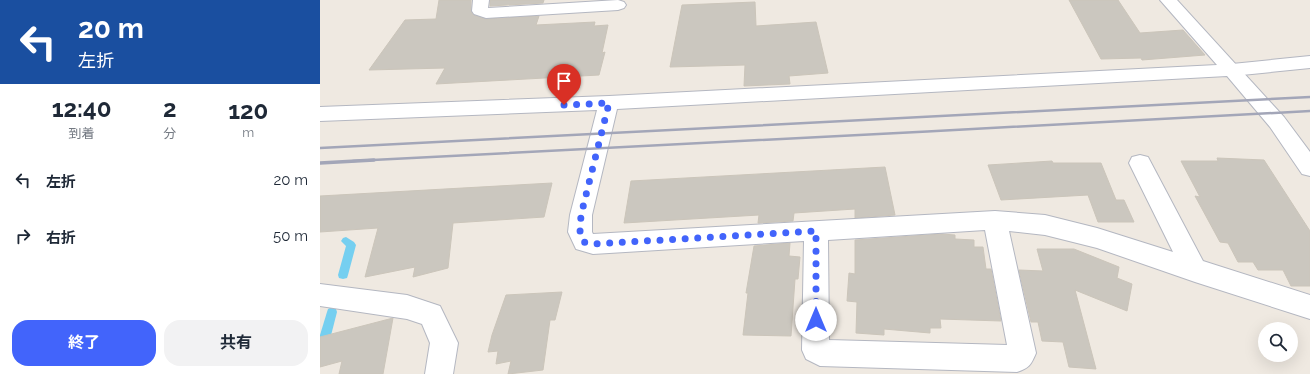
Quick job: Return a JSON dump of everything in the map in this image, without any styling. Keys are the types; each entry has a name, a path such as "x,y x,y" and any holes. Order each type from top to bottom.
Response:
{"street":[{"path":"481,0 480,11 486,13 618,5"},
{"path":"1168,0 1277,122 1310,168"},
{"path":"320,114 609,103 1232,70 1310,62"},
{"path":"609,103 581,215 580,232 584,242 594,244 995,220 1045,226 1083,234 1310,307"},
{"path":"1140,163 1195,271"},
{"path":"816,231 816,350 820,353 1017,359 1022,353 995,220"},
{"path":"320,295 407,307 431,315 444,342 440,374"}],"building":[{"path":"439,0 471,0 471,11 473,15 486,19 539,16 536,25 595,22 594,26 608,25 602,53 605,52 599,75 436,84 445,68 369,70 405,20 436,19"},
{"path":"490,0 544,0 543,3 490,6"},
{"path":"1069,0 1118,0 1140,33 1183,30 1205,55 1142,60 1141,58 1101,59"},
{"path":"755,2 756,26 816,22 828,73 789,76 790,84 744,86 745,65 670,67 682,5"},
{"path":"1217,158 1264,160 1310,231 1310,286 1291,286 1283,270 1258,270 1253,262 1238,262 1228,243 1220,242 1195,196 1200,197 1181,161 1218,161"},
{"path":"1052,161 1053,163 1101,163 1116,200 1124,200 1134,222 1098,222 1088,195 1001,200 988,165"},
{"path":"885,167 895,215 855,218 855,209 794,213 793,221 758,223 759,215 624,223 631,181"},
{"path":"552,183 544,217 453,223 448,268 413,277 415,267 365,277 378,228 320,232 320,196"},
{"path":"942,234 955,235 955,239 974,240 974,247 983,247 986,269 991,269 1001,321 940,319 941,328 930,328 930,333 884,329 884,335 856,333 857,302 847,301 849,273 855,274 855,240"},
{"path":"790,243 789,256 800,257 798,279 795,279 791,336 743,335 748,293 746,293 754,246"},
{"path":"1037,249 1074,249 1119,267 1117,278 1132,284 1127,311 1075,290 1096,369 1069,367 1063,342 1042,341 1038,322 1031,322 1019,270 1043,271"},
{"path":"562,292 555,320 550,320 543,370 508,374 511,361 496,364 498,351 488,352 492,335 506,295"},
{"path":"393,318 383,374 339,374 342,361 320,367 320,337"}],"waterway":[{"path":"343,275 351,245 346,241"},
{"path":"320,355 332,312"}],"railway":[{"path":"320,148 1310,97"},
{"path":"370,160 592,150 1310,111"},
{"path":"320,163 370,160"},
{"path":"353,161 370,160"}],"route":[{"path":"564,105 609,103 581,215 580,232 584,242 594,244 816,231 816,320"}]}
